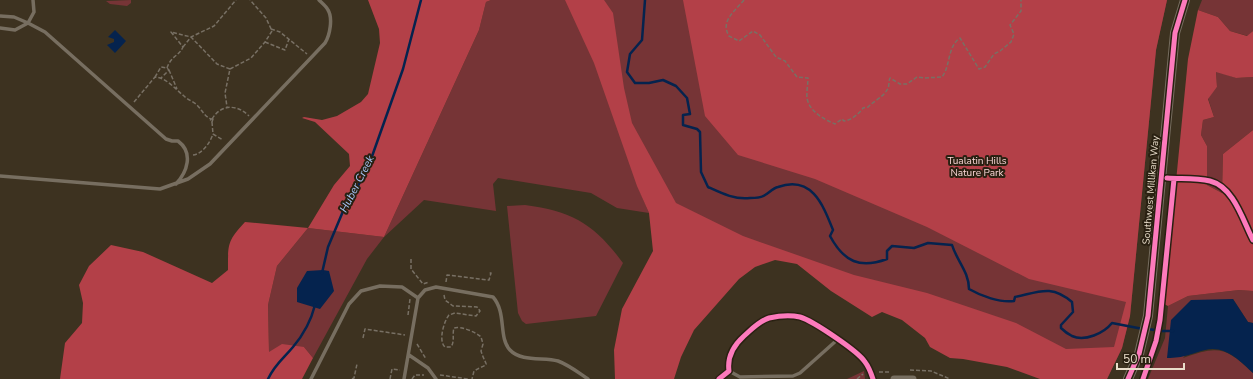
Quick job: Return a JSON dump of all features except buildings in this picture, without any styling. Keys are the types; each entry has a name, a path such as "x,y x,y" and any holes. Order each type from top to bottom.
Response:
{"street":[{"name":"Southwest Millikan Way","path":"1128,379 1139,354 1149,304 1175,33 1185,0"},
{"path":"719,379 729,371 728,364 730,355 738,343 758,324 769,318 788,316 800,317 861,356 873,379"},
{"path":"894,379 913,379"}],"lane":[{"path":"0,28 15,30 28,23 34,12 33,0"},
{"path":"0,176 160,189 175,185 200,172 228,145 325,42 330,32 329,11 319,0"},
{"path":"0,16 14,17 45,32 166,138 172,141 178,141 186,147 186,169 182,177 175,185"},
{"path":"311,379 349,304 361,291 380,286 402,287 418,298"},
{"path":"404,379 418,298 425,290 431,287 445,288 493,297 498,302 505,339 509,349 520,355 558,361 588,379"},
{"path":"729,371 740,377 792,376 800,373 836,340"},
{"path":"409,355 428,368 436,379"}],"path":[{"path":"167,68 172,58 180,52 192,37 214,26 236,0"},
{"path":"250,0 266,18 271,29 280,32 311,58"},
{"path":"744,0 729,16 726,22 729,36 739,41 753,31 760,35 776,57 785,61 797,77 808,78 807,94 809,103 822,118 835,124 842,119 844,121 849,121 861,112 863,108 868,107 873,101 882,96 888,88 890,78 900,84 907,84 917,77 942,77 946,71 951,49 955,41 960,38 975,65 979,69 985,67 990,56 1000,52 1011,42 1014,34 1010,25 1021,11 1021,0"},
{"path":"183,47 171,32 192,37 217,64 230,69 251,58 265,42 271,29"},
{"path":"283,53 289,39"},
{"path":"265,42 285,50"},
{"path":"130,107 155,77 161,67 169,70 177,90"},
{"path":"227,108 225,93 230,69"},
{"path":"160,78 169,70"},
{"path":"155,77 160,78 177,90 197,105 203,113 211,119 213,134 198,155 187,156"},
{"path":"211,119 227,108 239,108 252,120"},
{"path":"213,134 228,145"},
{"path":"411,259 411,269 423,284 432,281"},
{"path":"445,288 447,275 489,280 491,274 489,273"},
{"path":"439,294 444,294 445,300 453,306 477,307 480,311 476,316 455,313 449,315 446,320 442,340 442,345 445,347 451,347 453,345 454,328 458,327 467,329 481,337 483,344 481,351 486,360 486,365 474,371 472,379"},
{"path":"363,338 365,329 405,335"},
{"path":"416,340 418,348 430,363"},
{"path":"352,379 354,378 356,364"},
{"path":"412,379 420,374 427,376"},
{"path":"438,374 468,379"}],"green space":[{"path":"131,0 131,3 127,6 110,4 106,1"},
{"path":"368,0 491,0 486,2 479,30 384,237 308,228 334,185 350,166 349,154 315,122 302,118 322,120 337,116 361,102 368,94 380,43 379,29"},
{"name":"Tualatin Hills Nature Park","path":"491,0 1167,0 1156,50 1130,316 1122,348 1107,379 924,325 638,187 649,213 617,208 591,193 498,178 493,184 496,211 424,200 384,237 479,30 486,2"},
{"name":"Tualatin Hills Nature Park","path":"565,0 604,0 613,13 624,88 632,123 676,203 743,236 854,275 927,293 1016,323 1066,349 1114,347 1126,302 1029,279 927,227 815,179 738,155 705,116 683,0 1167,0 1156,50 1130,316 1122,348 1107,379 1040,379 1007,367 950,358 930,347 925,338 902,320 882,312 872,317 831,291 797,264 775,260 755,267 739,279 694,330 681,357 674,379 615,379 614,350 622,309 653,251 649,213 637,186 594,63"},
{"path":"1202,0 1253,0 1253,31 1248,36 1230,31 1218,17 1198,10"},
{"path":"1198,10 1218,17 1230,31 1247,36 1253,31 1253,77 1236,78 1216,72 1217,87 1208,99 1214,117 1203,120 1201,135 1207,146 1207,185 1222,193 1223,154 1253,130 1253,291 1239,290 1188,296 1168,306 1164,304 1188,59"},
{"path":"1216,71 1236,78 1253,77 1253,130 1223,154 1222,193 1207,185 1207,146 1201,135 1203,120 1214,117 1208,98 1217,87"},
{"path":"525,205 557,211 582,222 603,239 623,263 596,316 526,324 522,321 518,313 507,206"},
{"path":"245,222 308,228 277,266 268,305 269,352 282,344 304,347 313,358 302,379 60,379 65,343 82,323 83,303 79,285 89,266 111,245 143,252 212,283 228,270 230,244 235,234"},
{"path":"308,228 384,237 367,259 313,358 304,347 269,353 268,305 277,266"},
{"path":"1239,290 1253,291 1253,323 1248,322 1233,299 1183,358 1213,350 1228,353 1244,364 1253,373 1253,379 1148,379 1165,338 1168,306 1188,296"},
{"path":"864,371 865,379 847,379"}],"water":[{"path":"115,30 126,41 115,53 107,45 114,42 114,39 108,37"},
{"path":"307,271 329,271 334,291 320,309 297,302 297,288"},
{"path":"1233,299 1248,322 1253,323 1253,373 1232,355 1219,350 1205,350 1183,357 1167,358 1171,320 1191,300"}],"waterway":[{"name":"Huber Creek","path":"322,273 328,247 349,197 358,186 370,162 403,69 421,0"},
{"path":"645,0 642,40 630,54 627,72 635,83 649,83 663,80 676,86 687,98 690,114 683,115 683,125 697,129 700,132 701,172 708,187 728,196 755,198 762,197 774,188 790,184 800,185 808,189 820,202 833,230 830,236 835,245 841,252 854,261 869,263 887,259 887,251 892,246 914,248 928,243 952,245 967,277 969,289 974,292 1003,301 1014,301 1015,297 1045,291 1051,291 1065,296 1072,302 1073,312 1061,325 1061,328 1072,336 1077,338 1094,336 1109,327 1112,323 1143,329"},
{"name":"Huber Creek","path":"268,379 276,365 301,337 309,322 315,305"},
{"path":"1148,329 1173,331"}],"cycle path":[{"path":"1128,379 1139,354 1148,316 1175,33 1185,0"},
{"path":"1167,178 1205,180 1218,184 1232,197 1253,240"},
{"path":"1143,379 1156,341 1160,320 1174,179"},
{"path":"719,379 729,371 730,356 740,340 765,319 789,316 800,317 824,330 845,344 861,357 869,368 873,379"}]}
